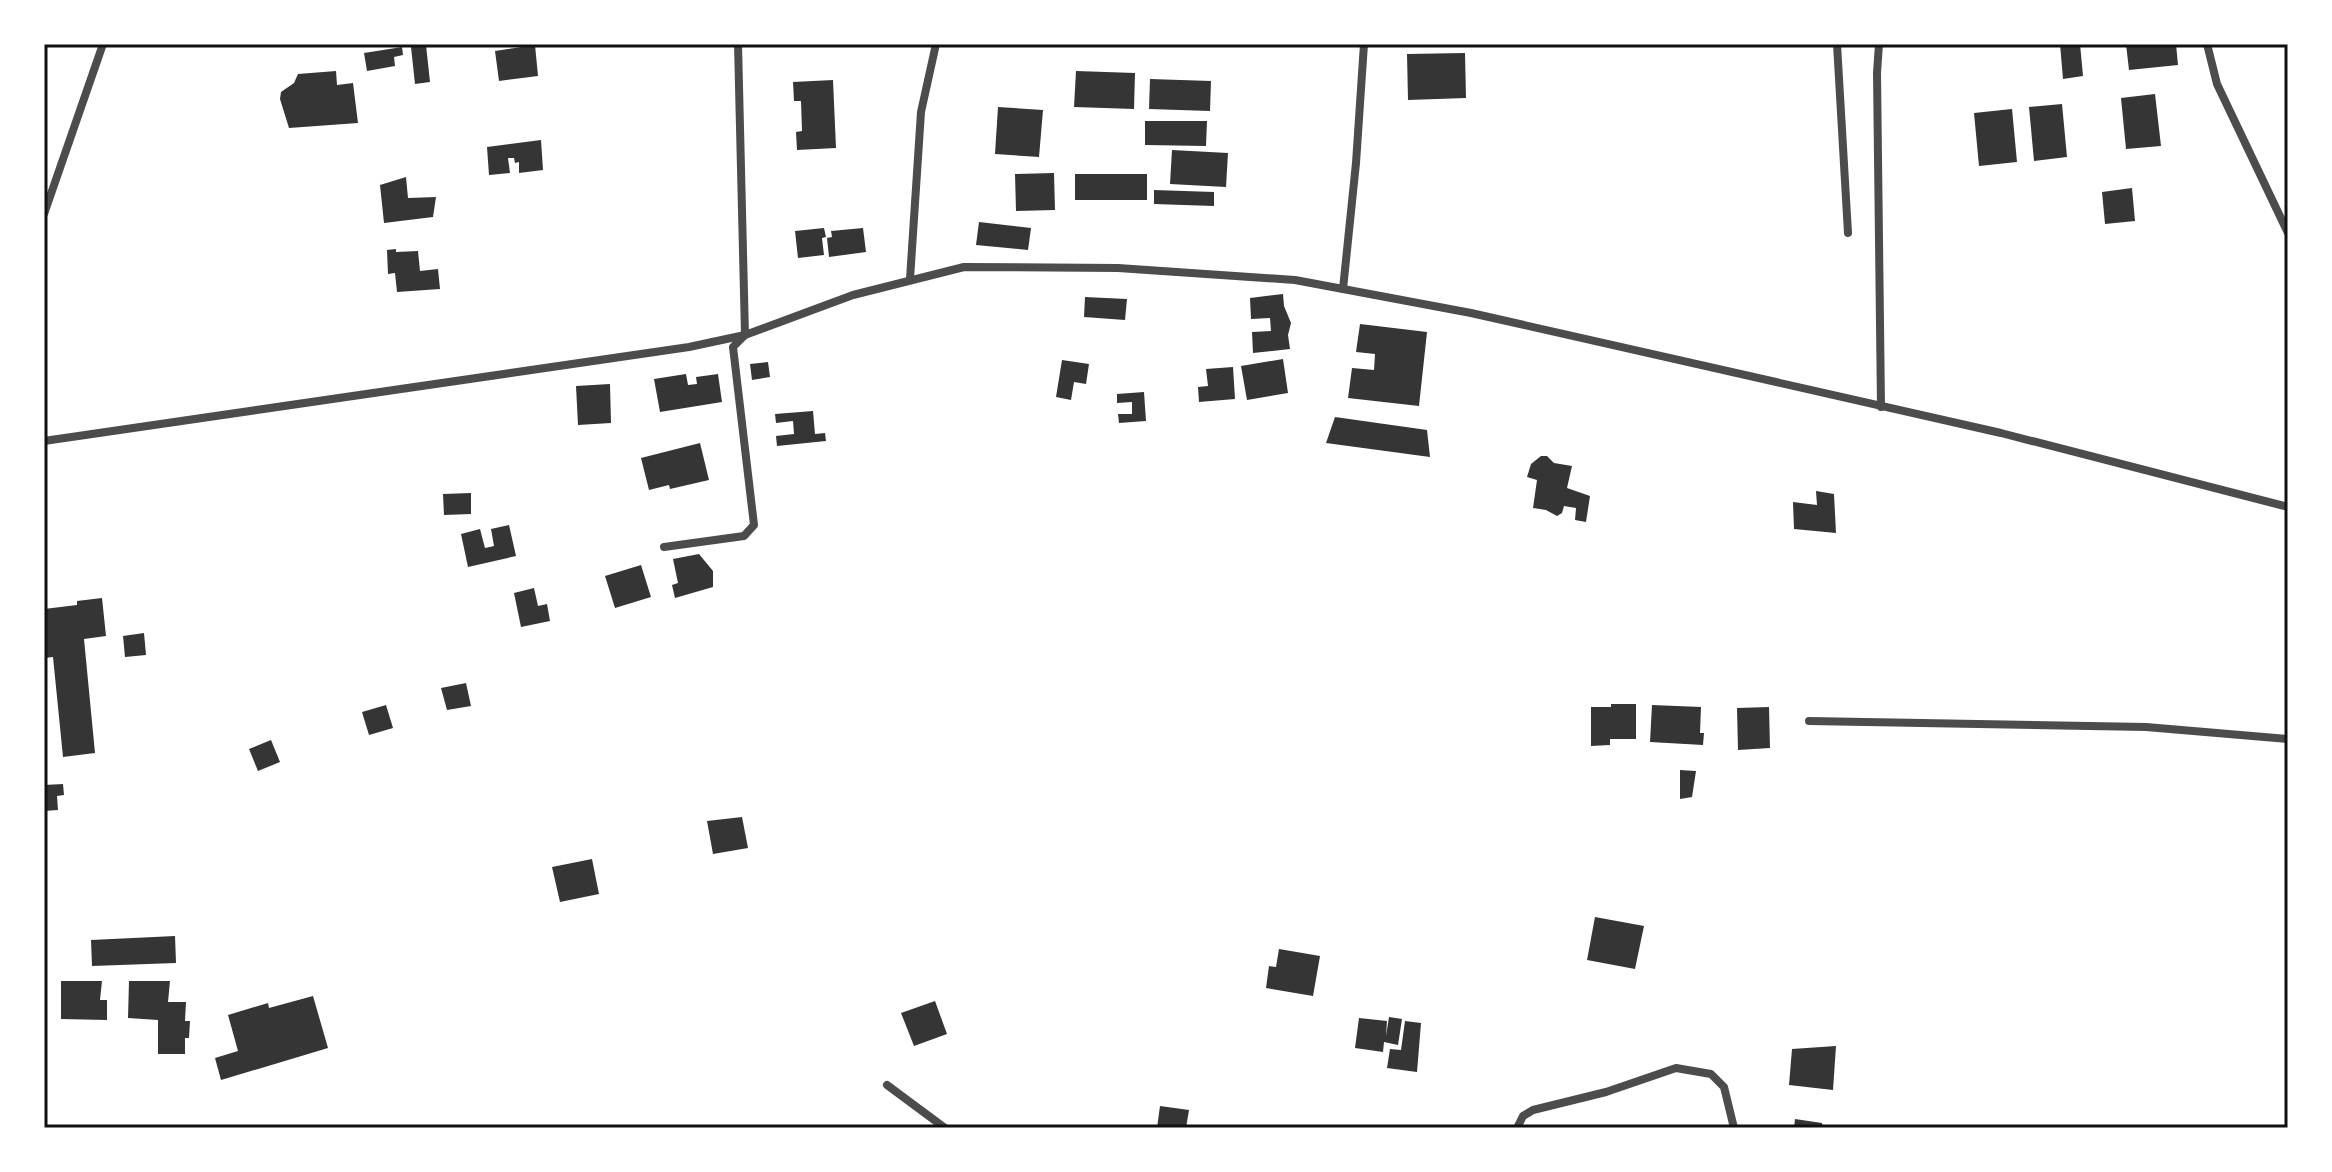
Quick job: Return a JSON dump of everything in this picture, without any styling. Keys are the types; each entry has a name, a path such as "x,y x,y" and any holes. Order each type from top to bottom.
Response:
{"street":[{"path":"44,214 103,44"},
{"path":"664,547 744,536 754,525 733,347 745,335 738,44"},
{"path":"910,279 921,112 936,44"},
{"path":"1343,289 1364,44"},
{"path":"1837,44 1848,233"},
{"path":"1879,44 1881,407"},
{"path":"2207,44 2217,84 2288,233"},
{"path":"44,441 673,349 745,335 853,295 964,267 1118,268 1295,280 1471,313 2001,433 2288,507"},
{"path":"1809,721 2146,727 2288,739"},
{"path":"1517,1128 1523,1116 1533,1110 1606,1092 1676,1068 1711,1074 1724,1087 1734,1128"},
{"path":"887,1085 945,1128"}],"building":[{"path":"2060,44 2080,44 2083,76 2063,79"},
{"path":"2126,44 2176,44 2178,65 2129,70"},
{"path":"426,45 430,82 415,84 411,47"},
{"path":"535,45 538,76 499,81 495,51"},
{"path":"402,47 403,55 394,57 395,66 367,71 364,53"},
{"path":"1465,53 1466,98 1408,100 1407,54"},
{"path":"336,71 337,85 353,83 358,123 289,128 280,99 281,92 294,83 298,74"},
{"path":"1076,71 1135,73 1134,109 1074,107"},
{"path":"1150,79 1211,81 1210,111 1149,109"},
{"path":"833,80 836,148 797,150 796,132 802,131 801,101 794,101 793,82"},
{"path":"2155,94 2161,146 2126,149 2121,98"},
{"path":"2062,104 2067,157 2034,161 2029,107"},
{"path":"998,107 1043,110 1039,157 995,154"},
{"path":"2012,109 2017,162 1979,166 1974,113"},
{"path":"1145,121 1207,121 1206,146 1145,145"},
{"path":"541,140 543,170 519,173 519,162 508,158 510,173 489,175 487,147"},
{"path":"1172,150 1228,153 1226,187 1170,184"},
{"path":"1054,173 1055,210 1016,211 1015,174"},
{"path":"1075,174 1147,174 1147,200 1075,200"},
{"path":"406,177 408,198 436,197 433,217 384,223 380,185"},
{"path":"2132,188 2135,221 2105,224 2102,192"},
{"path":"1154,190 1214,192 1214,206 1154,204"},
{"path":"979,222 1031,228 1028,250 976,245"},
{"path":"824,228 824,255 798,258 795,231"},
{"path":"863,228 866,252 829,257 827,238 832,237 831,231"},
{"path":"396,249 396,252 418,251 420,271 438,269 440,289 397,292 395,273 388,274 387,250"},
{"path":"1283,294 1291,323 1288,335 1290,349 1253,353 1252,332 1271,331 1270,318 1251,319 1250,298"},
{"path":"1085,297 1127,299 1125,320 1084,317"},
{"path":"1360,324 1427,332 1419,406 1348,398 1352,368 1374,370 1375,354 1356,352"},
{"path":"1283,359 1288,393 1247,400 1241,366"},
{"path":"1062,360 1089,364 1086,384 1074,382 1071,400 1056,397"},
{"path":"768,362 770,377 752,380 750,364"},
{"path":"1233,367 1235,399 1199,402 1198,387 1208,386 1206,369"},
{"path":"686,374 688,385 697,384 696,377 718,374 722,402 660,412 654,379"},
{"path":"610,384 611,423 578,425 576,386"},
{"path":"1144,392 1146,421 1119,423 1118,414 1132,414 1132,402 1117,403 1117,394"},
{"path":"813,411 815,434 825,433 826,441 777,446 776,436 794,434 793,421 776,423 775,414"},
{"path":"1335,417 1427,430 1430,457 1326,443"},
{"path":"700,443 709,480 670,489 669,485 649,490 641,458"},
{"path":"1541,456 1547,456 1554,463 1572,466 1567,488 1590,496 1586,522 1575,520 1576,508 1564,506 1557,516 1533,508 1537,480 1527,477 1531,464"},
{"path":"1816,491 1834,494 1836,533 1794,529 1793,502 1817,505"},
{"path":"471,493 471,514 444,515 443,494"},
{"path":"509,525 516,556 468,567 461,534 480,529 485,548 494,546 491,529"},
{"path":"699,554 713,571 713,587 675,598 672,585 678,583 673,559"},
{"path":"641,565 651,597 615,608 605,576"},
{"path":"534,588 538,606 547,604 550,621 521,627 514,593"},
{"path":"102,598 106,636 84,639 95,753 63,757 53,657 44,658 44,609"},
{"path":"144,633 146,655 125,657 123,636"},
{"path":"466,683 471,706 447,710 441,688"},
{"path":"1611,704 1636,704 1636,739 1610,739 1610,745 1591,746 1591,707 1611,707"},
{"path":"386,705 393,728 369,735 362,712"},
{"path":"1652,705 1701,707 1703,745 1650,742"},
{"path":"1769,707 1770,748 1738,750 1737,708"},
{"path":"271,740 280,762 258,771 249,749"},
{"path":"1680,770 1696,771 1692,797 1680,799"},
{"path":"63,784 64,795 57,796 58,810 44,811 44,785"},
{"path":"742,817 748,848 713,854 707,821"},
{"path":"592,859 599,894 560,902 552,867"},
{"path":"1595,917 1644,926 1635,969 1587,960"},
{"path":"175,936 176,963 92,966 91,940"},
{"path":"1279,949 1320,956 1313,996 1266,988 1269,966 1276,967"},
{"path":"61,981 102,981 100,1000 107,1000 107,1020 61,1019"},
{"path":"129,981 170,981 168,1002 186,1002 185,1021 190,1021 185,1054 158,1054 158,1020 128,1018"},
{"path":"313,996 328,1048 221,1080 215,1058 238,1051 228,1015 268,1003 269,1008"},
{"path":"935,1001 947,1034 914,1046 901,1013"},
{"path":"1389,1017 1402,1019 1398,1045 1384,1042 1383,1052 1355,1048 1359,1018 1387,1021 1386,1036"},
{"path":"1405,1021 1421,1023 1417,1072 1387,1068 1390,1049 1401,1050"},
{"path":"1836,1046 1833,1090 1789,1085 1792,1049"},
{"path":"1160,1106 1189,1110 1186,1128 1157,1128"},
{"path":"1795,1119 1822,1123 1823,1128 1794,1128"}]}
